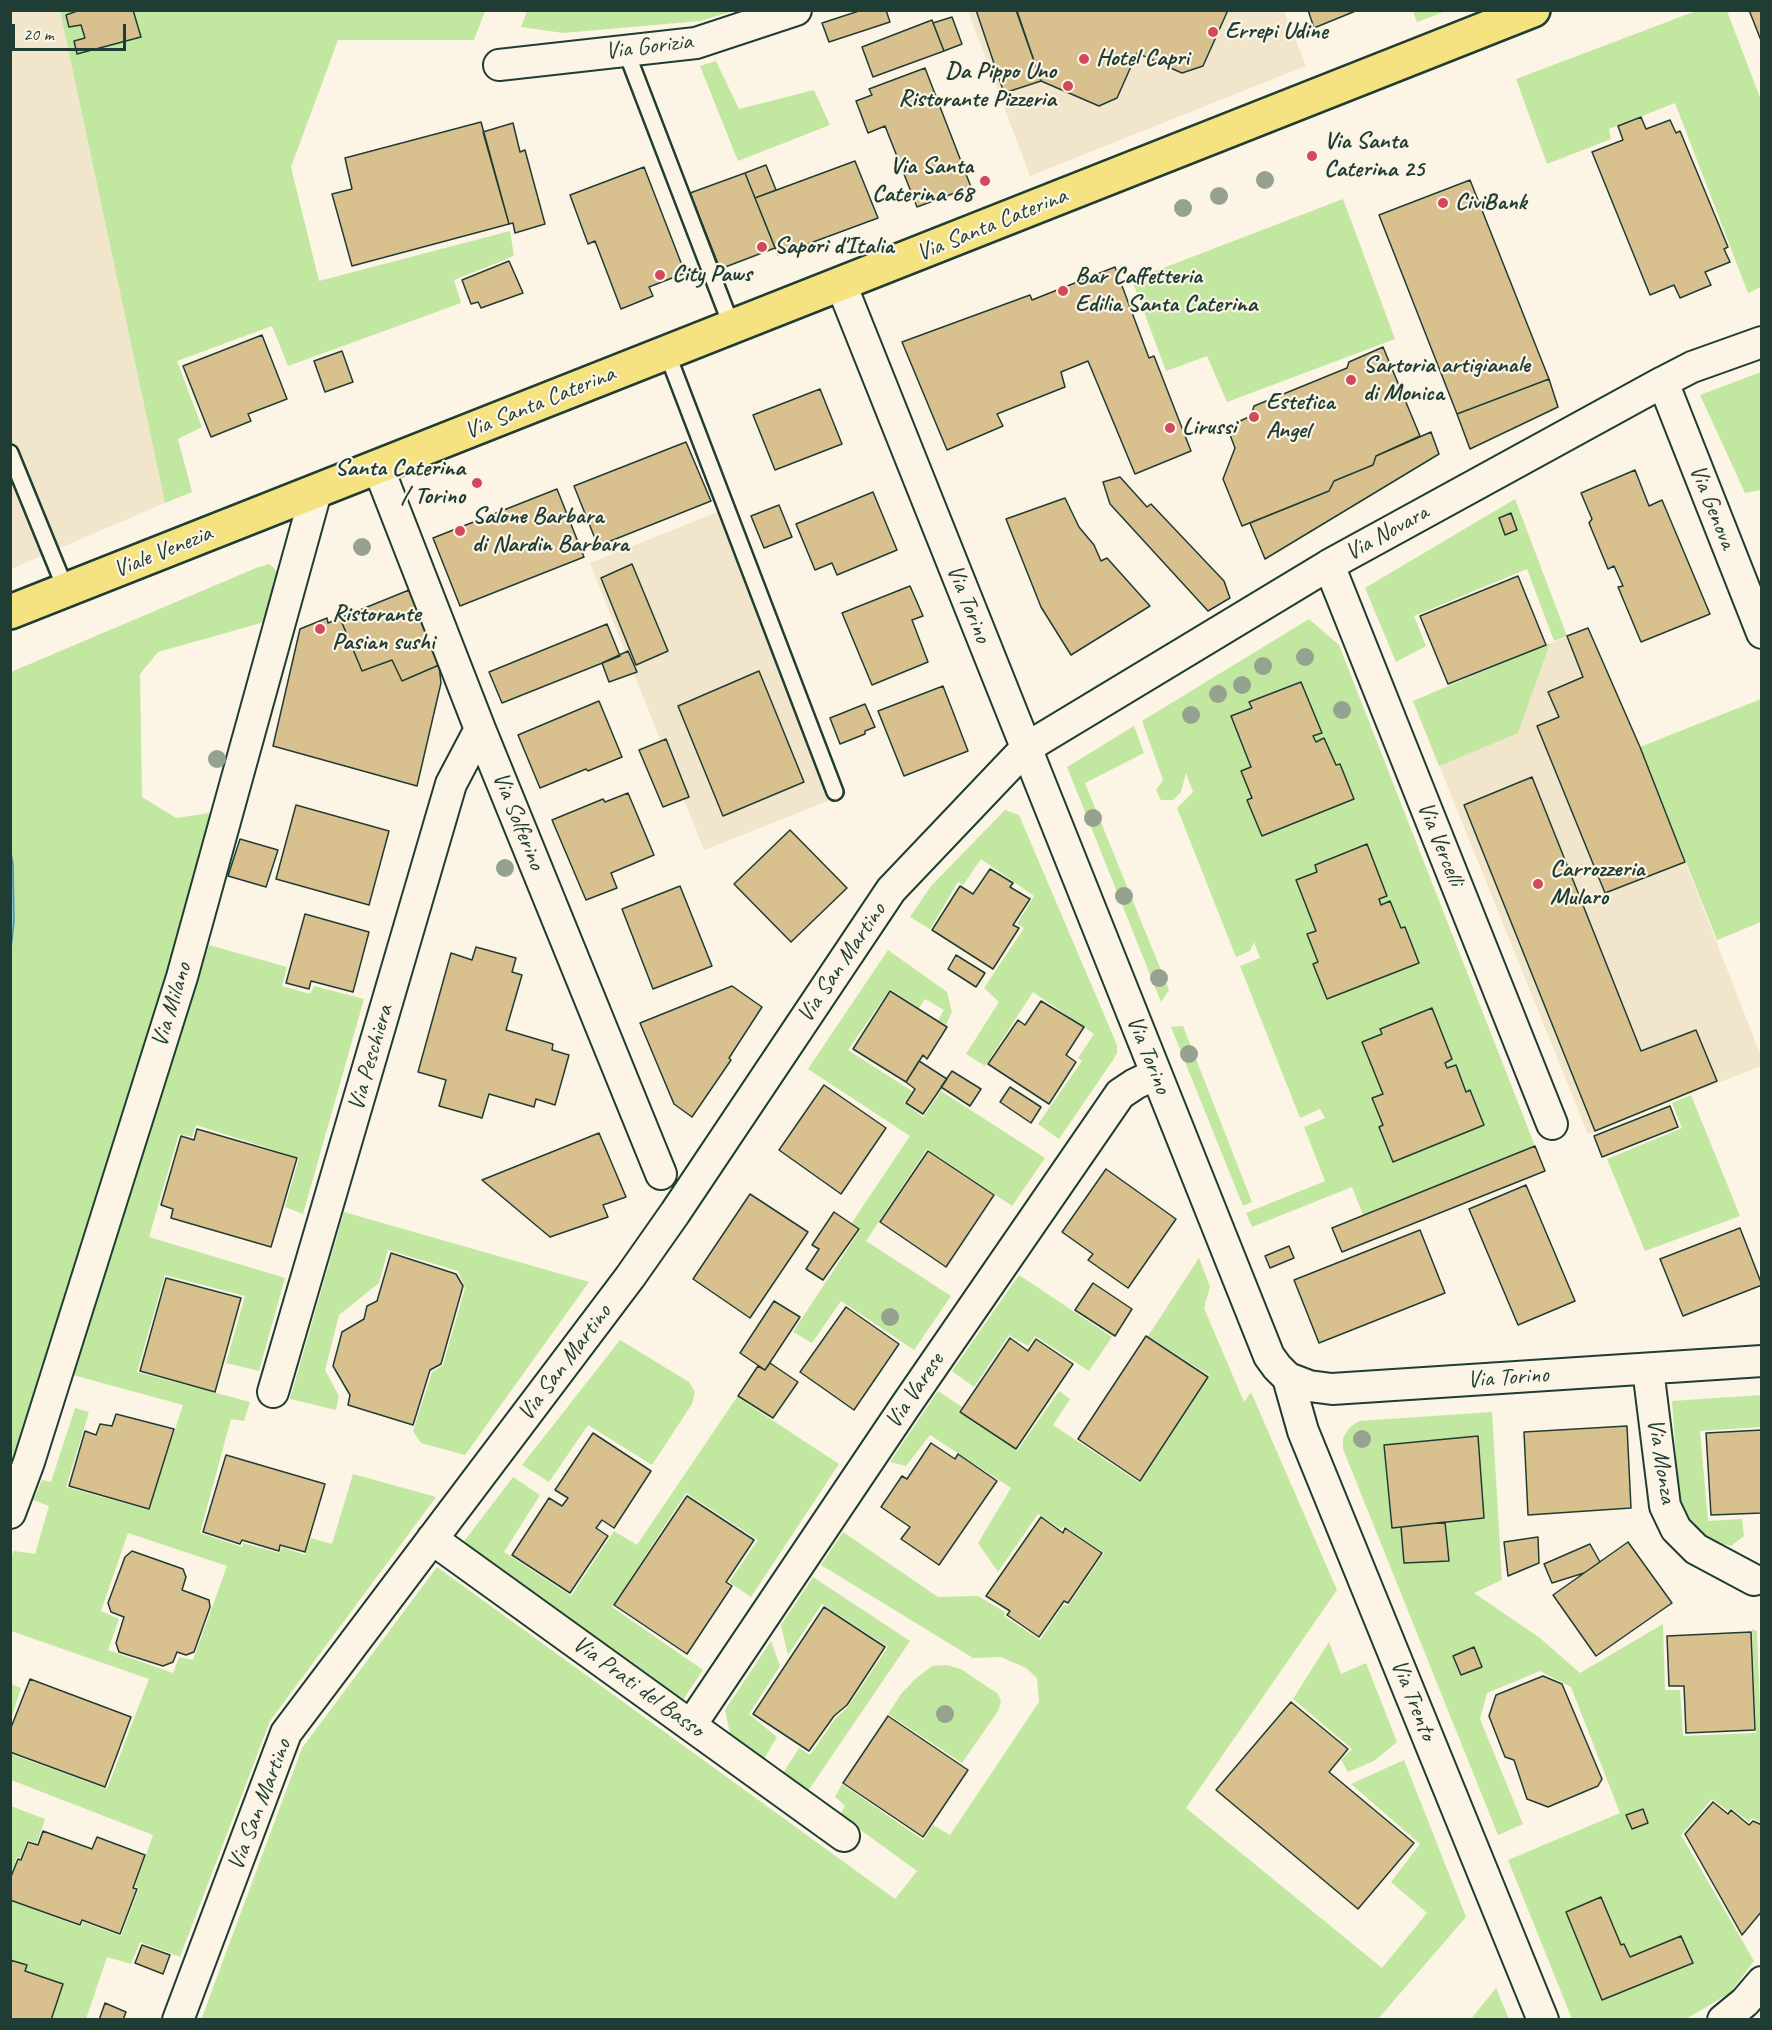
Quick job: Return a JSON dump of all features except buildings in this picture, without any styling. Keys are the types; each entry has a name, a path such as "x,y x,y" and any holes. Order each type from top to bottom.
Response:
{"main road":[{"name":"Via Santa Caterina","path":"316,492 1533,10"},
{"name":"Viale Venezia","path":"10,612 316,492"}],"street":[{"name":"Via Gorizia","path":"499,65 696,43 796,10"},
{"name":"Via Torino","path":"840,284 1269,1356 1277,1367 1288,1378 1309,1386 1332,1389 1761,1361"},
{"name":"Via Novara","path":"1026,748 1329,565 1692,367 1761,342"},
{"name":"Via Genova","path":"1663,382 1761,633"},
{"name":"Via Solferino","path":"378,467 480,729 661,1174"},
{"name":"Via Milano","path":"10,1513 33,1450 182,977 316,492"},
{"name":"Via Vercelli","path":"1329,565 1552,1124"},
{"name":"Via Peschiera","path":"273,1392 451,784 480,729"},
{"name":"Via San Martino","path":"178,2019 286,1733 630,1277 891,890 1026,748"},
{"name":"Via Varese","path":"691,1725 912,1395 1120,1094 1156,1074"},
{"name":"Via Monza","path":"1648,1369 1665,1506 1676,1529 1696,1549 1754,1580"},
{"name":"Via Trento","path":"1288,1378 1303,1431 1543,2019"},
{"name":"Via Prati del Basso","path":"432,1539 844,1836"},
{"path":"1723,2019 1745,2002 1761,1983"}],"lane":[{"path":"626,51 732,327"},
{"path":"667,353 835,792"},
{"path":"10,453 66,591"}],"shaded area":[{"path":"11,11 60,11 165,503 11,569"},
{"path":"968,11 1284,11 1306,66 1030,176"},
{"path":"732,506 846,794 704,850 590,563"},
{"path":"1588,628 1640,747 1761,1056 1761,1066 1588,1134 1413,701"}],"green space":[{"path":"527,10 734,11 700,21 563,33 521,27"},
{"path":"60,11 485,11 474,40 338,40 291,167 319,281 510,231 514,256 454,280 461,303 288,366 272,326 177,361 202,427 178,439 192,492 165,503"},
{"path":"1413,11 1446,11 1417,22"},
{"path":"1696,11 1727,11 1761,100 1761,287 1748,293 1675,103 1609,129 1611,139 1547,164 1516,79"},
{"path":"716,61 739,109 814,90 830,125 738,161 700,66"},
{"path":"1343,199 1395,339 1227,402 1207,356 1166,371 1132,280"},
{"path":"1761,372 1761,490 1745,493 1700,395"},
{"path":"1515,499 1567,636 1554,641 1527,569 1414,616 1426,646 1396,662 1365,588"},
{"path":"269,564 279,575 268,621 158,652 140,674 142,797 176,818 217,812 144,1053 11,1474 10,949 14,922 13,864 10,853 11,672"},
{"path":"1309,619 1339,645 1535,1146 1363,1215 1352,1187 1252,1227 1246,1213 1325,1181 1304,1127 1325,1118 1320,1109 1300,1118 1240,966 1260,958 1254,942 1250,951 1236,957 1177,808 1193,792 1186,773 1181,792 1173,800 1161,800 1156,790 1163,780 1142,721"},
{"path":"1550,643 1518,733 1439,766 1413,701"},
{"path":"1761,699 1761,922 1717,940 1640,747"},
{"path":"1134,726 1144,753 1085,783 1169,990 1161,1002 1067,767"},
{"path":"1005,810 1019,815 1117,1045 1117,1053 1113,1060 1059,1139 1038,1124 1082,1061 1078,1058 1094,1034 1033,992 985,1066 966,1054 999,1002 984,988 1024,928 1017,924 1034,896 981,859 963,885 958,882 930,929 910,917 931,886"},
{"path":"209,945 287,967 282,986 310,994 314,986 364,999 303,1214 285,1207 299,1158 196,1125 192,1137 179,1134 149,1237 285,1278 259,1371 226,1363 245,1296 165,1275 137,1372 250,1402 244,1421 231,1419 200,1533 242,1547 243,1543 279,1553 282,1547 305,1555 311,1538 332,1544 353,1474 436,1497 270,1721 180,1957 140,1942 131,1964 107,1957 86,2019 11,2019 11,1901 81,1927 83,1922 121,1936 139,1888 135,1886 153,1835 11,1780 11,1754 107,1789 149,1679 11,1631 10,1561 14,1551 35,1554 49,1506 33,1500 42,1480 51,1482 75,1408 89,1412 66,1487 149,1510 183,1405 73,1375","holes":["128,1533 227,1566 193,1660 179,1657 173,1673 108,1650 119,1619 101,1611"]},
{"path":"888,950 947,992 952,1012 946,1025 938,1020 944,1010 925,999 919,1008 890,989 848,1050 912,1091 904,1103 923,1117 941,1091 1045,1158 1012,1206 927,1149 866,1241 951,1296 914,1350 841,1301 812,1343 793,1332 860,1230 851,1224 910,1136 808,1069"},
{"path":"1183,1026 1252,1202 1243,1206 1171,1027"},
{"path":"1691,1095 1740,1216 1645,1251 1607,1159 1682,1128 1672,1103"},
{"path":"344,1212 589,1282 465,1455 421,1443 413,1431 432,1372 443,1365 465,1288 458,1271 388,1250 379,1283 339,1315 325,1370 339,1396 336,1410 290,1399"},
{"path":"1199,1258 1210,1287 1204,1308 1244,1402 1251,1392 1337,1590 1186,1808 1382,1968 1427,1913 1391,1882 1420,1844 1351,1784 1404,1760 1466,1917 1378,2019 201,2020 302,1748 437,1567 895,1899 917,1871 840,1815 845,1806 835,1797 842,1784 923,1840 933,1825 950,1835 1039,1702 1037,1678 1026,1668 1001,1657 973,1658 821,1565 843,1532 938,1597 978,1596 1005,1612 1004,1616 1040,1640 1064,1604 1068,1606 1104,1553 1064,1526 1061,1529 1038,1514 998,1572 978,1543 1011,1488 930,1435 906,1466 890,1462 938,1391 962,1407 958,1412 1017,1451 1059,1391 1070,1399 1053,1425 1140,1483 1210,1376 1148,1336"},
{"path":"1019,1275 1112,1337 1089,1371 1035,1336 1028,1346 1009,1335 974,1387 952,1371"},
{"path":"620,1340 689,1382 695,1392 692,1404 652,1465 588,1425 549,1482 522,1465"},
{"path":"1761,1395 1761,1427 1700,1431 1708,1521 1742,1519 1744,1536 1731,1546 1707,1540 1680,1512 1672,1401"},
{"path":"737,1397 839,1464 751,1597 729,1582 758,1540 686,1493 612,1607 703,1670 683,1700 462,1544 513,1477 540,1495 504,1552 571,1596 614,1531 637,1545"},
{"path":"1492,1412 1502,1580 1474,1593 1540,1638 1580,1673 1663,1624 1665,1690 1680,1690 1683,1736 1756,1733 1752,1629 1757,1631 1761,1734 1761,1823 1752,1818 1749,1822 1731,1808 1728,1811 1712,1799 1681,1835 1754,1961 1730,1993 1686,2019 1572,2019 1508,1860 1620,1813 1571,1687 1540,1671 1487,1693 1480,1719 1523,1824 1498,1835 1343,1449 1343,1438 1349,1428 1359,1421"},
{"path":"813,1577 910,1641 808,1791 783,1773 799,1748 810,1755 835,1719 847,1708 888,1647 822,1604 788,1655 781,1625"},
{"path":"771,1641 780,1666 749,1714 777,1737 764,1759 730,1734 725,1710"},
{"path":"1329,1642 1341,1674 1366,1663 1397,1742 1374,1761 1348,1772 1341,1760 1352,1749 1293,1699"},
{"path":"946,1665 961,1669 998,1694 1001,1701 998,1711 962,1763 888,1714 901,1694 915,1679 932,1666"},
{"path":"11,1684 21,1688 11,1719"},
{"path":"11,1806 45,1819 37,1843 27,1840 21,1858 17,1857 11,1875"},
{"path":"1496,1988 1509,2019 1471,2019"}],"water":[{"path":"11,853 14,922 11,949"}],"place":[{"name":"Errepi Udine","path":"1213,32"},
{"name":"Hotel Capri","path":"1084,59"},
{"name":"Da Pippo Uno Ristorante Pizzeria","path":"1068,86"},
{"name":"Via Santa Caterina 25","path":"1312,156"},
{"name":"Via Santa Caterina 68","path":"985,181"},
{"name":"CiviBank","path":"1443,203"},
{"name":"Sapori d'Italia","path":"762,247"},
{"name":"City Paws","path":"660,275"},
{"name":"Bar Caffetteria Edilia Santa Caterina","path":"1063,291"},
{"name":"Sartoria artigianale di Monica","path":"1351,380"},
{"name":"Estetica Angel","path":"1254,417"},
{"name":"Lirussi","path":"1170,428"},
{"name":"Santa Caterina / Torino","path":"477,483"},
{"name":"Salone Barbara di Nardin Barbara","path":"460,531"},
{"name":"Ristorante Pasian sushi","path":"320,629"},
{"name":"Carrozzeria Mularo","path":"1538,884"}]}
